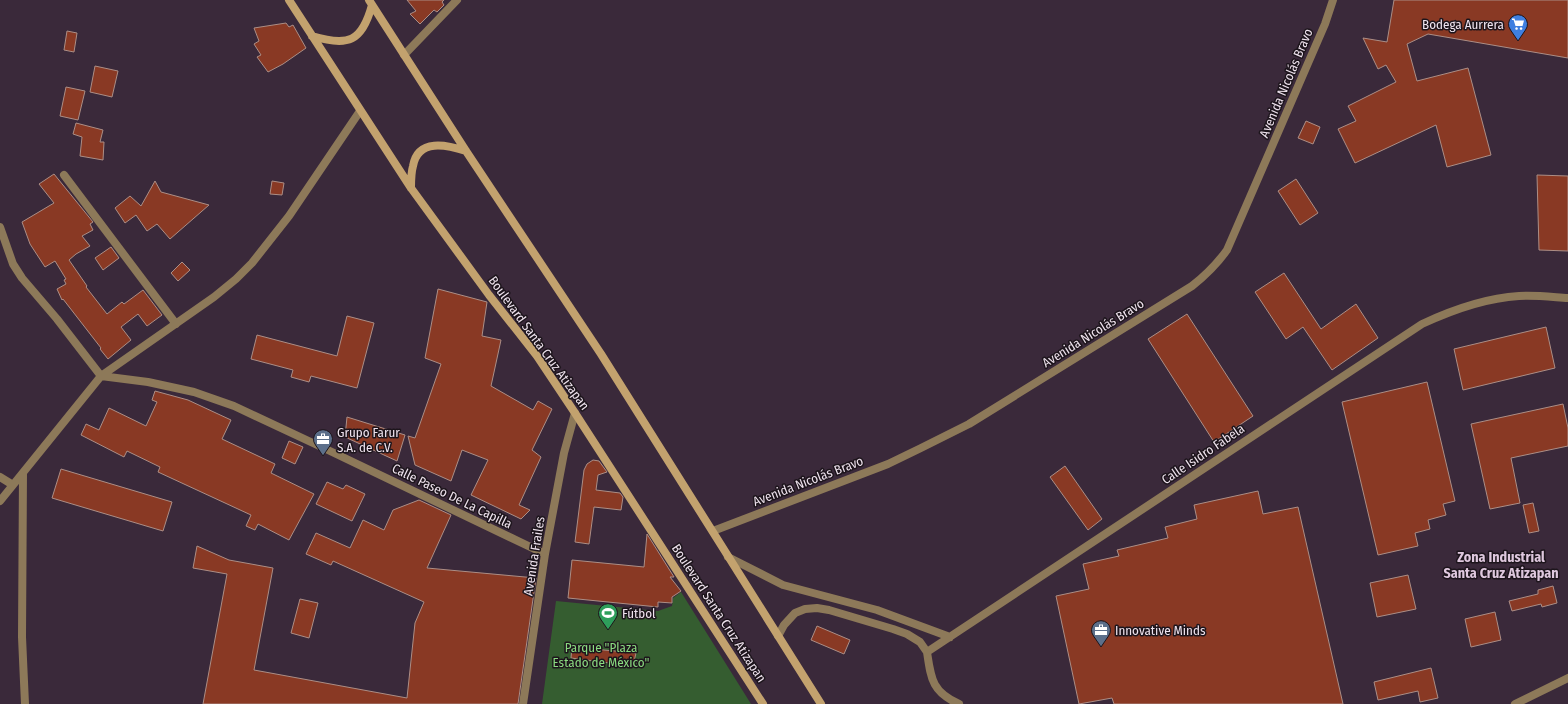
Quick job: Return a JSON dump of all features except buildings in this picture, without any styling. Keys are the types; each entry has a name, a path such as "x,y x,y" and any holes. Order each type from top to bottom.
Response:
{"main road":[{"name":"Boulevard Santa Cruz Atizapan","path":"289,0 411,188 489,295 537,356 763,704"},
{"path":"312,36 336,42 345,41 355,37 363,29 368,18 370,2"},
{"path":"370,2 466,151 601,354 822,704"},
{"path":"411,188 413,164 418,155 425,149 435,145 447,146 466,151"}],"street":[{"path":"404,55 457,0"},
{"name":"Avenida Nicolás Bravo","path":"713,531 888,464 962,427 1192,286 1206,275 1219,262 1227,250 1325,24 1333,0"},
{"path":"0,500 101,376 214,297 236,279 252,263 289,216 360,111"},
{"path":"64,175 176,324"},
{"path":"0,227 14,264 22,278 58,319 101,376"},
{"name":"Calle Isidro Fabela","path":"927,652 1422,324 1460,308 1487,301 1518,296 1568,298"},
{"name":"Calle Paseo De La Capilla","path":"101,376 156,383 194,392 234,406 330,450 545,554"},
{"name":"Avenida Frailes","path":"523,704 545,554 564,453 575,413"},
{"path":"23,473 22,637 25,704"},
{"path":"0,477 13,485"},
{"path":"728,557 783,585 877,610 950,637"},
{"path":"778,636 784,625 795,613 805,609 817,608 829,610 907,634 920,642 927,652 930,672 938,690 947,699 959,704"},
{"path":"1515,704 1568,678"}],"green space":[{"name":"Parque \"Plaza Estado de México\"","path":"681,592 751,704 542,704 556,601 658,611 672,606 673,598"}],"place":[{"name":"Bodega Aurrera","path":"1518,41"},
{"name":"Grupo Farur S.A. de C.V.","path":"323,456"},
{"name":"Fútbol","path":"608,630"},
{"name":"Innovative Minds","path":"1101,647"}],"district":[{"name":"Zona Industrial Santa Cruz Atizapan","path":"1501,566"}]}
